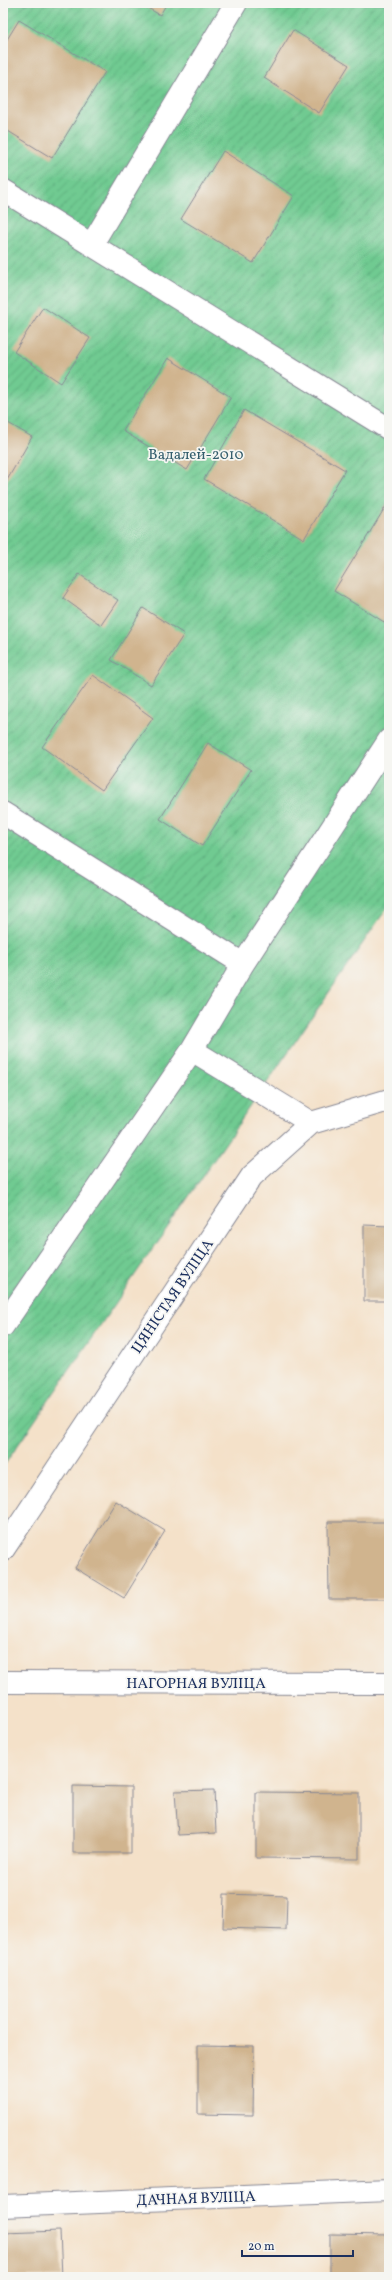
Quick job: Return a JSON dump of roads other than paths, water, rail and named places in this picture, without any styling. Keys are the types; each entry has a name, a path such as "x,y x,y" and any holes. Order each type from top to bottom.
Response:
{"street":[{"path":"92,244 236,3"},
{"path":"3,190 389,429"},
{"path":"3,1326 192,1050 244,964 389,740"},
{"path":"3,813 244,964"},
{"path":"192,1050 311,1123"},
{"name":"ЦЯНІСТАЯ ВУЛІЦА","path":"3,1550 252,1176 311,1123 389,1100"},
{"name":"НАГОРНАЯ ВУЛІЦА","path":"3,1682 389,1683"},
{"name":"ДАЧНАЯ ВУЛІЦА","path":"3,2206 389,2190"}],"park label":[{"name":"Вадалей-2010","path":"196,454"}]}
